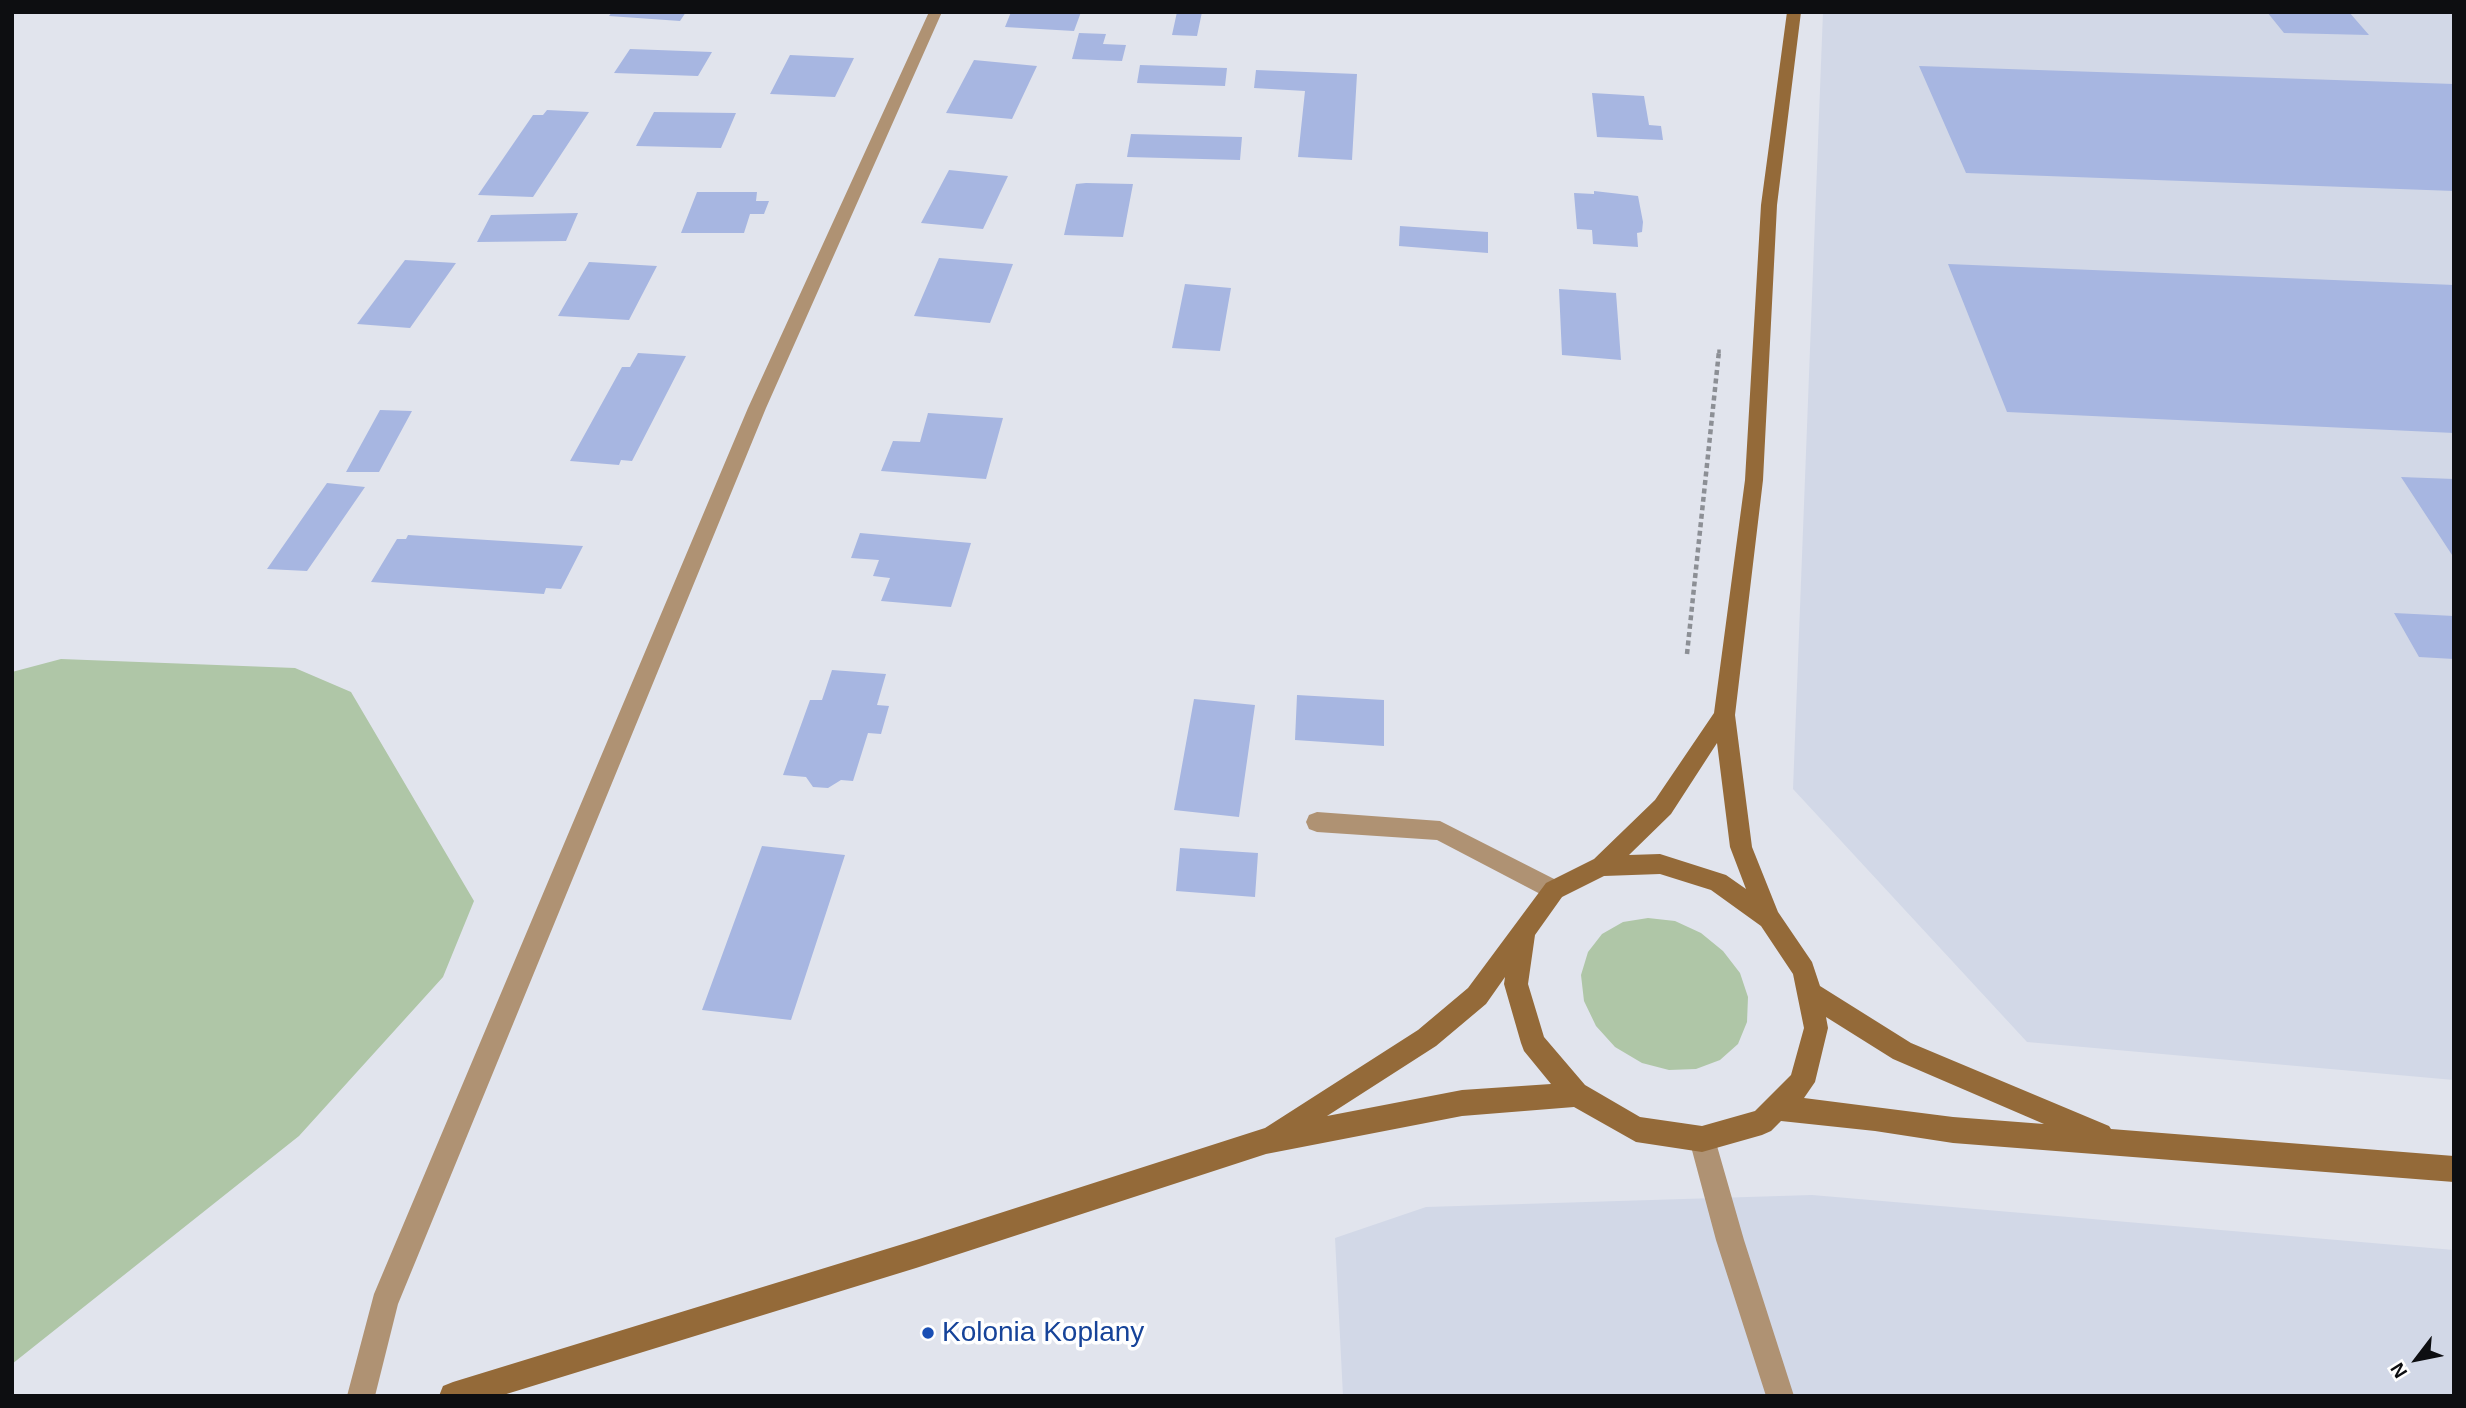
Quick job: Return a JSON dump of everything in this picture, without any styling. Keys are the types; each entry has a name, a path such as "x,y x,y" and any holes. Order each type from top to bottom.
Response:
{"street":[{"path":"361,1396 384,1304 400,1265 757,408 936,12"},
{"path":"1524,932 1516,985 1533,1042 1576,1094 1636,1129 1702,1139 1762,1122 1802,1082 1816,1028 1809,993 1804,970 1769,918 1741,847 1724,715 1754,480 1769,205 1794,12"},
{"path":"1266,1141 1426,1038 1477,996 1555,890 1602,866 1663,807 1724,715"},
{"path":"1317,822 1440,831 1555,890"},
{"path":"1602,866 1660,864 1695,874 1718,882 1769,918"},
{"path":"1809,993 1902,1051 2118,1143"},
{"path":"453,1396 916,1254 1266,1141 1461,1103 1576,1094"},
{"path":"1776,1108 1875,1118 1953,1130 2454,1169"},
{"path":"1702,1139 1730,1240 1780,1396"}],"shaded area":[{"path":"1823,12 2454,12 2454,1080 2027,1042 1793,789"},
{"path":"1812,1195 2454,1250 2454,1396 1343,1396 1335,1238 1426,1207"}],"green space":[{"path":"61,659 295,668 351,692 474,901 443,977 299,1136 12,1364 12,672"},
{"path":"1648,918 1675,921 1701,933 1723,951 1740,973 1748,997 1747,1022 1738,1044 1720,1060 1696,1069 1669,1070 1642,1063 1615,1047 1596,1026 1584,1001 1581,975 1588,952 1602,934 1623,922"}],"building":[{"path":"612,12 686,12 680,21 609,16"},
{"path":"1011,12 1081,12 1074,31 1005,27"},
{"path":"1177,12 1202,12 1197,36 1172,35"},
{"path":"2267,12 2349,12 2369,35 2284,33"},
{"path":"1079,33 1106,34 1103,44 1126,45 1122,61 1072,59"},
{"path":"630,49 712,52 698,76 614,73"},
{"path":"790,55 854,58 835,97 770,94"},
{"path":"974,60 1037,66 1012,119 946,113"},
{"path":"1140,65 1227,68 1225,86 1137,83"},
{"path":"1919,66 2454,84 2454,191 1966,173"},
{"path":"1256,70 1357,74 1352,160 1298,157 1305,91 1254,88"},
{"path":"1592,93 1644,96 1649,125 1661,126 1663,140 1597,137"},
{"path":"547,110 589,112 533,197 478,195 533,115 543,115"},
{"path":"654,112 736,113 721,148 636,146"},
{"path":"1131,134 1242,137 1240,160 1127,157"},
{"path":"949,170 1008,176 983,229 921,223"},
{"path":"1076,184 1133,184 1123,237 1064,235"},
{"path":"1594,191 1638,196 1643,222 1642,232 1637,233 1638,247 1593,244 1592,230 1577,229 1574,193 1594,194"},
{"path":"697,192 757,192 756,201 769,201 764,214 750,214 744,233 681,233"},
{"path":"578,213 566,241 477,242 491,215"},
{"path":"1400,226 1488,232 1488,253 1399,246"},
{"path":"939,258 1013,264 990,323 914,316"},
{"path":"405,260 456,263 410,328 357,324"},
{"path":"589,262 657,266 629,320 558,316"},
{"path":"1948,264 2454,285 2454,433 2007,412"},
{"path":"1185,284 1231,288 1220,351 1172,348"},
{"path":"1559,289 1616,293 1621,360 1562,355"},
{"path":"638,353 686,356 632,461 621,460 619,465 570,461 622,367 630,367"},
{"path":"380,410 412,411 379,472 346,472"},
{"path":"928,413 1003,418 986,479 881,471 893,441 920,442"},
{"path":"2401,477 2454,479 2454,558"},
{"path":"327,483 365,487 307,571 267,569"},
{"path":"860,533 971,543 951,607 881,601 890,578 873,576 879,560 851,558"},
{"path":"408,535 583,546 561,589 546,588 544,594 371,582 397,539 406,539"},
{"path":"2394,613 2454,616 2454,659 2419,657"},
{"path":"832,670 886,674 877,705 889,706 881,734 868,733 853,781 841,780 828,788 813,787 806,777 783,775 810,700 822,700"},
{"path":"1297,695 1384,700 1384,746 1295,740"},
{"path":"1194,699 1255,705 1239,817 1174,810"},
{"path":"762,846 845,855 791,1020 702,1010"},
{"path":"1180,848 1258,853 1255,897 1176,891"}],"place":[{"name":"Kolonia Koplany","path":"928,1333"}]}
